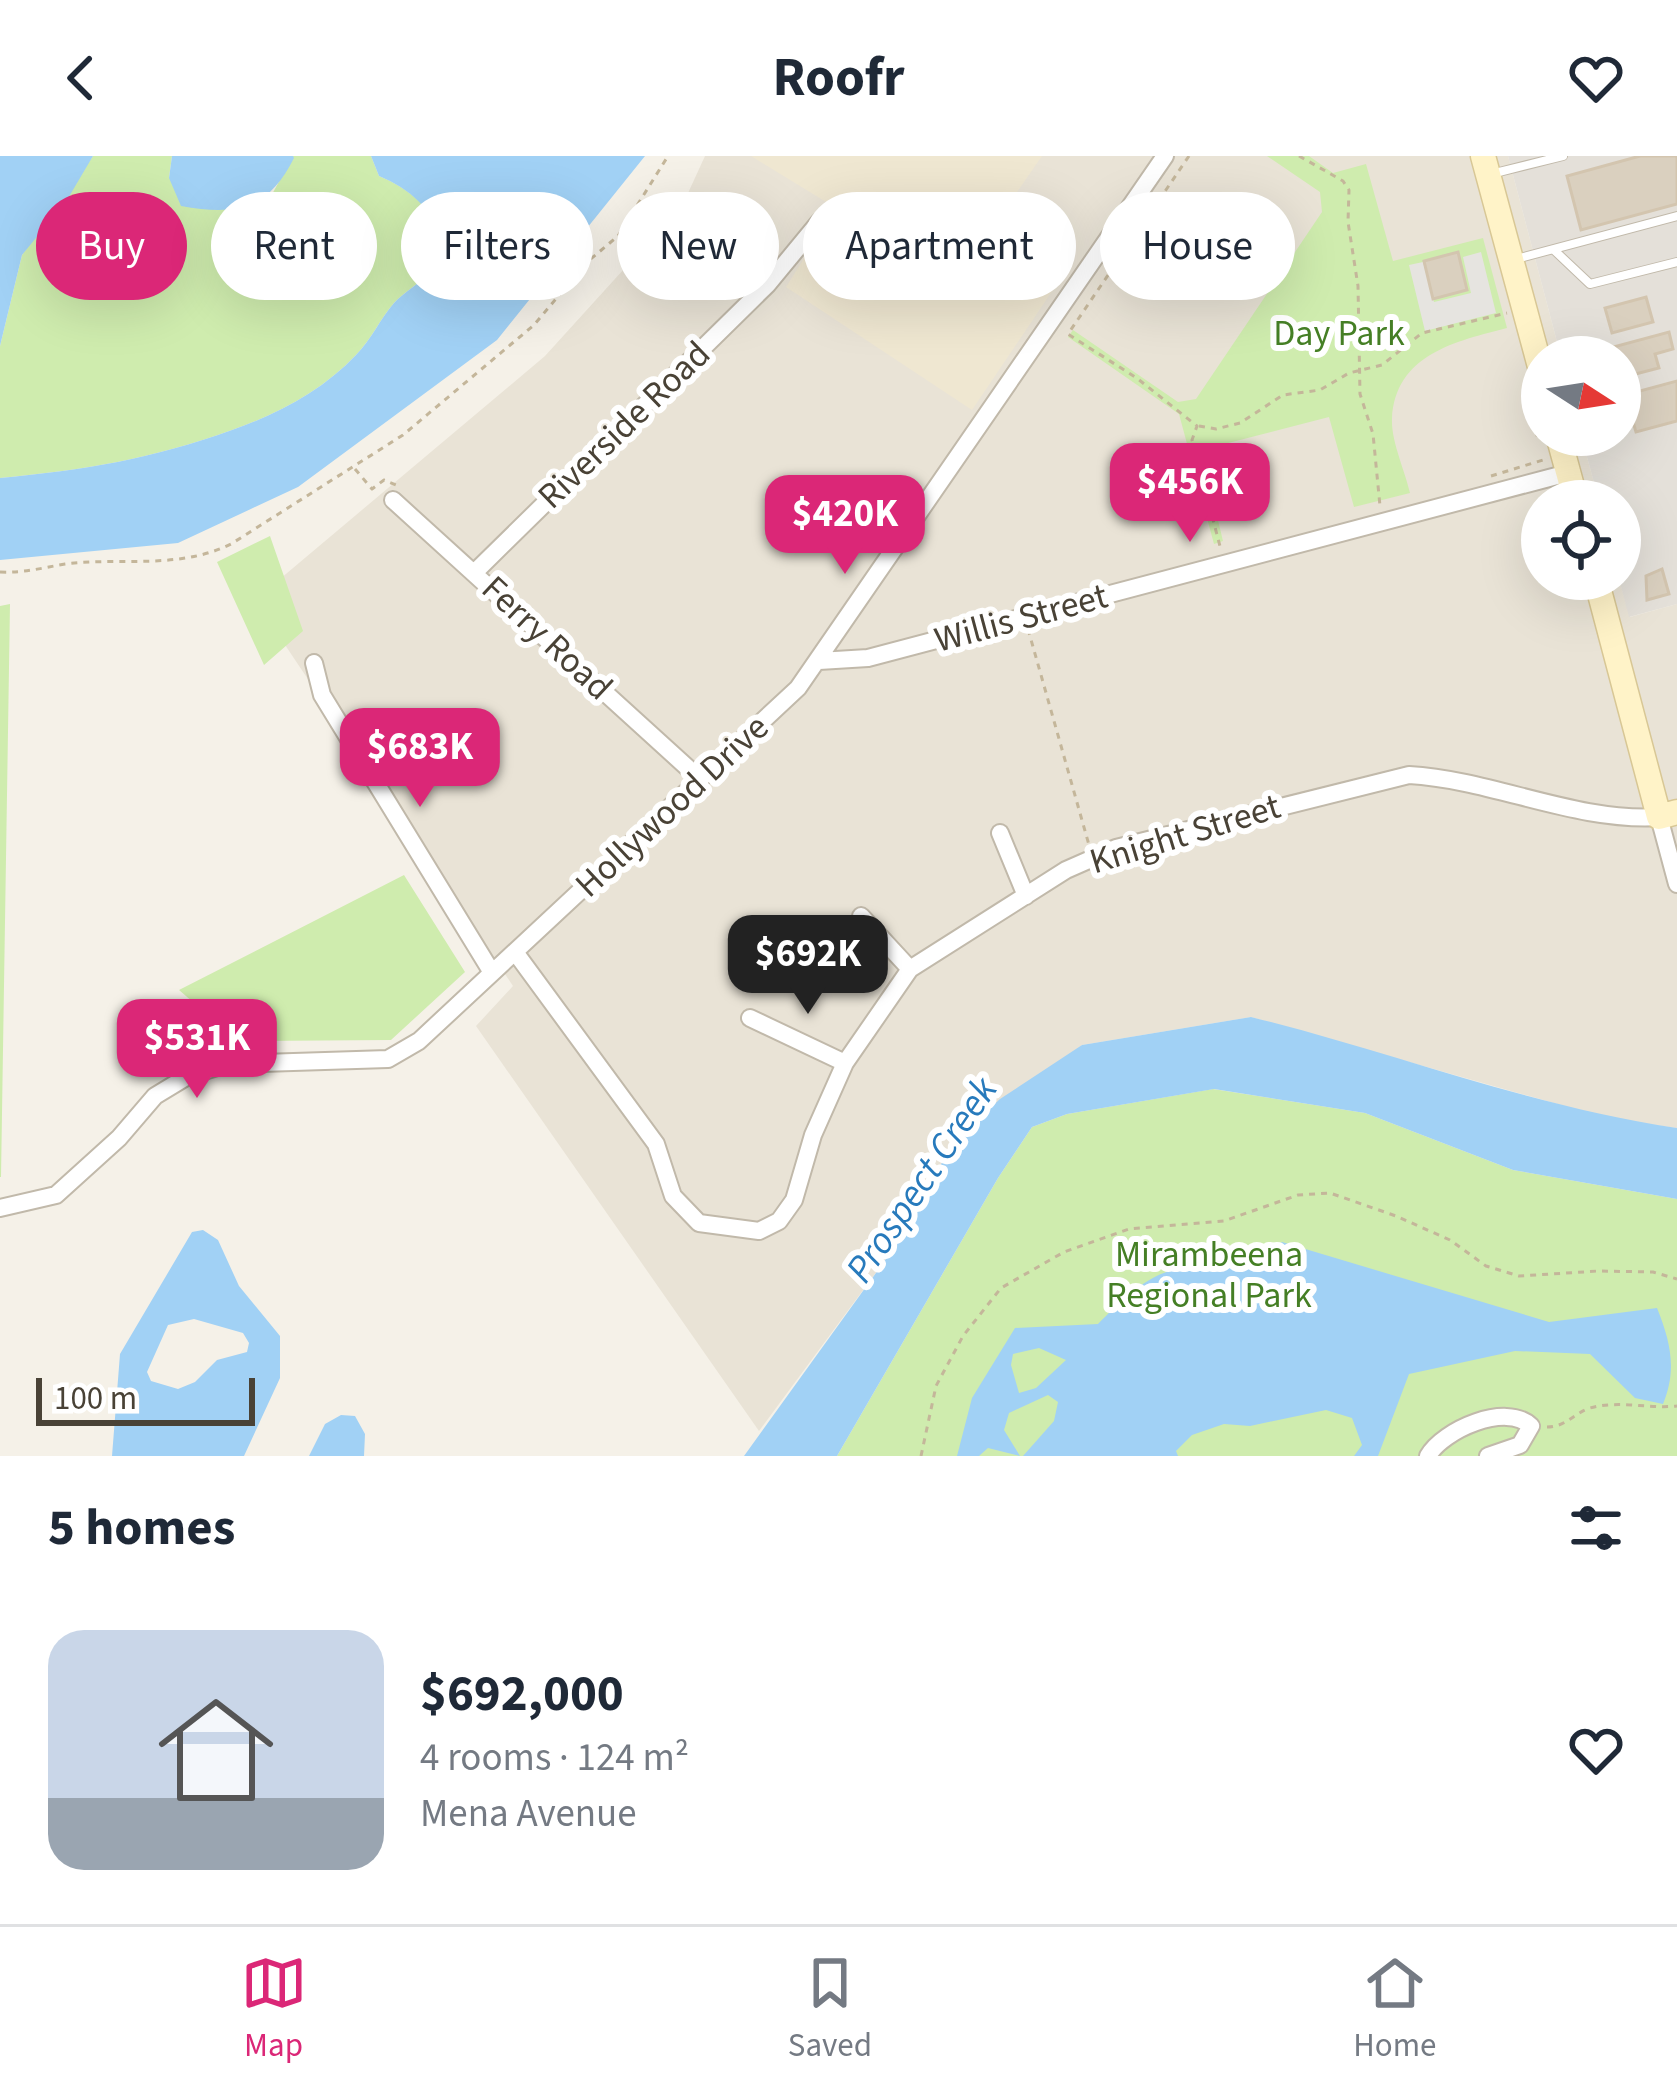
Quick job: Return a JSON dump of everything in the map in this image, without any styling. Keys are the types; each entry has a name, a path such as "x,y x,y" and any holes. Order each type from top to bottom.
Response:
{"street":[{"name":"Hollywood Drive","path":"0,1208 56,1195 119,1138 155,1096 188,1076 227,1064 388,1059 419,1041 798,688 1166,156"},
{"path":"1486,165 1532,336"},
{"name":"Riverside Road","path":"475,572 768,284 803,241"},
{"path":"1564,456 1570,480"},
{"name":"Willis Street","path":"819,661 868,658 1568,473"},
{"name":"Ferry Road","path":"393,500 700,778"},
{"path":"1602,600 1668,815 1677,884"},
{"path":"314,663 322,695 491,971"},
{"name":"Knight Street","path":"515,952 656,1144 674,1196 699,1223 759,1231 778,1221 794,1200 813,1135 845,1063 910,969 1093,858 1409,775 1452,778 1619,819 1668,815"},
{"path":"1000,833 1026,896"},
{"path":"861,916 910,969"},
{"path":"749,1018 845,1063"},
{"path":"1428,1456 1451,1432 1508,1416 1531,1426 1520,1445 1488,1456"}],"lane":[{"path":"1486,165 1563,156"},
{"path":"1511,260 1677,216"},
{"path":"1553,249 1590,284 1677,262"}],"path":[{"path":"0,572 202,558 354,467 403,435 534,325 586,263 618,236 668,156"},
{"path":"1189,156 1068,334 1138,379 1197,426 1216,429 1240,423 1267,402 1320,390 1336,378 1401,354 1422,333 1525,309"},
{"path":"1299,156 1343,181 1349,190 1348,222 1358,286 1359,372 1373,434 1382,521"},
{"path":"1197,426 1192,440 1224,562"},
{"path":"354,467 372,489 384,480 392,482 401,490 393,500"},
{"path":"1024,617 1093,858"},
{"path":"921,1456 936,1386 963,1336 1001,1288 1064,1252 1129,1228 1224,1221 1298,1195 1330,1193 1364,1202 1450,1240 1486,1267 1519,1276 1598,1270 1653,1272 1677,1279"},
{"path":"1531,1426 1560,1427 1585,1409 1615,1403 1677,1406"}],"shaded area":[{"path":"705,156 1508,156 1555,336 1521,336 1521,456 1587,456 1593,480 1521,480 1521,600 1625,600 1630,617 1677,604 1677,1128 1610,1119 1251,1017 1082,1045 955,1142 886,1259 759,1431 476,1026 513,986 255,600 545,356 617,277 617,300 779,300 779,192 688,192"},
{"path":"751,156 1042,156 1017,192 810,192"},
{"path":"1508,156 1677,156 1677,604 1629,617 1625,600 1641,600 1641,480 1593,480 1587,456 1641,456 1641,336 1555,336"},
{"path":"1481,252 1496,313 1425,331 1409,265 1423,262 1434,302 1471,293 1463,257"},
{"path":"803,260 803,298 786,287"},
{"path":"806,300 1046,300 972,410"}],"green space":[{"path":"93,156 172,156 169,178 240,192 211,192 211,300 377,300 377,192 273,192 293,156 371,156 379,176 408,192 401,192 401,297 356,355 314,390 283,408 232,430 146,456 0,478 0,346 22,255 36,235 36,300 187,300 187,192 67,192"},
{"name":"Day Park","path":"1267,156 1309,156 1333,173 1366,164 1393,261 1483,238 1507,328 1449,345 1404,379 1392,428 1410,493 1354,507 1329,417 1201,450 1223,541 1214,544 1179,414 1068,337 1073,330 1178,402 1196,399 1263,300 1295,300 1295,252 1322,212 1320,192"},
{"path":"270,536 303,631 264,665 217,562"},
{"path":"10,604 1,1177 0,1177 0,606"},
{"path":"404,875 465,972 391,1040 238,1041 179,990"},
{"name":"Mirambeena Regional Park","path":"1213,1089 1365,1113 1513,1170 1677,1199 1677,1456 837,1456 1032,1127 1067,1114"}],"water":[{"path":"0,156 93,156 72,192 36,192 36,238 22,255 0,346"},
{"path":"172,156 294,158 269,192 211,192 211,209 187,207 187,192 175,192 169,178"},
{"path":"371,156 645,156 593,221 593,192 407,192 379,176"},
{"path":"401,297 529,300 497,340 298,487 178,543 0,560 0,478 118,462 174,449 266,416 329,379 356,355"},
{"name":"Prospect Creek","path":"1251,1017 1569,1107 1677,1128 1677,1199 1513,1170 1365,1113 1214,1089 1067,1114 1032,1127 837,1456 744,1456 886,1259 954,1142 1000,1099 1082,1045"},
{"path":"203,1230 218,1240 239,1286 280,1336 280,1378 244,1456 112,1456 120,1354 192,1232","holes":["194,1319 243,1333 249,1343 247,1352 217,1360 195,1382 178,1389 151,1381 147,1372 168,1325"]},
{"path":"1282,1242 1549,1322 1657,1308 1670,1356 1663,1404 1635,1398 1590,1354 1515,1351 1409,1374 1378,1456 1354,1456 1362,1445 1352,1418 1326,1410 1250,1426 1224,1424 1192,1435 1176,1451 1178,1456 1023,1456 1054,1421 1058,1402 1048,1395 1009,1413 1004,1430 1020,1456 988,1448 979,1456 957,1456 972,1398 1015,1328 1098,1324 1154,1277 1240,1265","holes":["1039,1348 1066,1360 1036,1388 1019,1393 1011,1365 1013,1354"]},
{"path":"341,1415 355,1416 365,1434 364,1456 309,1456 325,1424"}],"building":[{"path":"1640,156 1677,156 1677,204 1581,230 1567,176"},
{"path":"1458,252 1467,290 1433,299 1424,261"},
{"path":"1646,297 1653,322 1612,333 1605,308"},
{"path":"1669,332 1673,349 1655,354 1659,368 1641,373 1641,340"},
{"path":"1677,381 1677,421 1641,431 1641,391"},
{"path":"1662,569 1669,594 1647,600 1646,576"}]}
